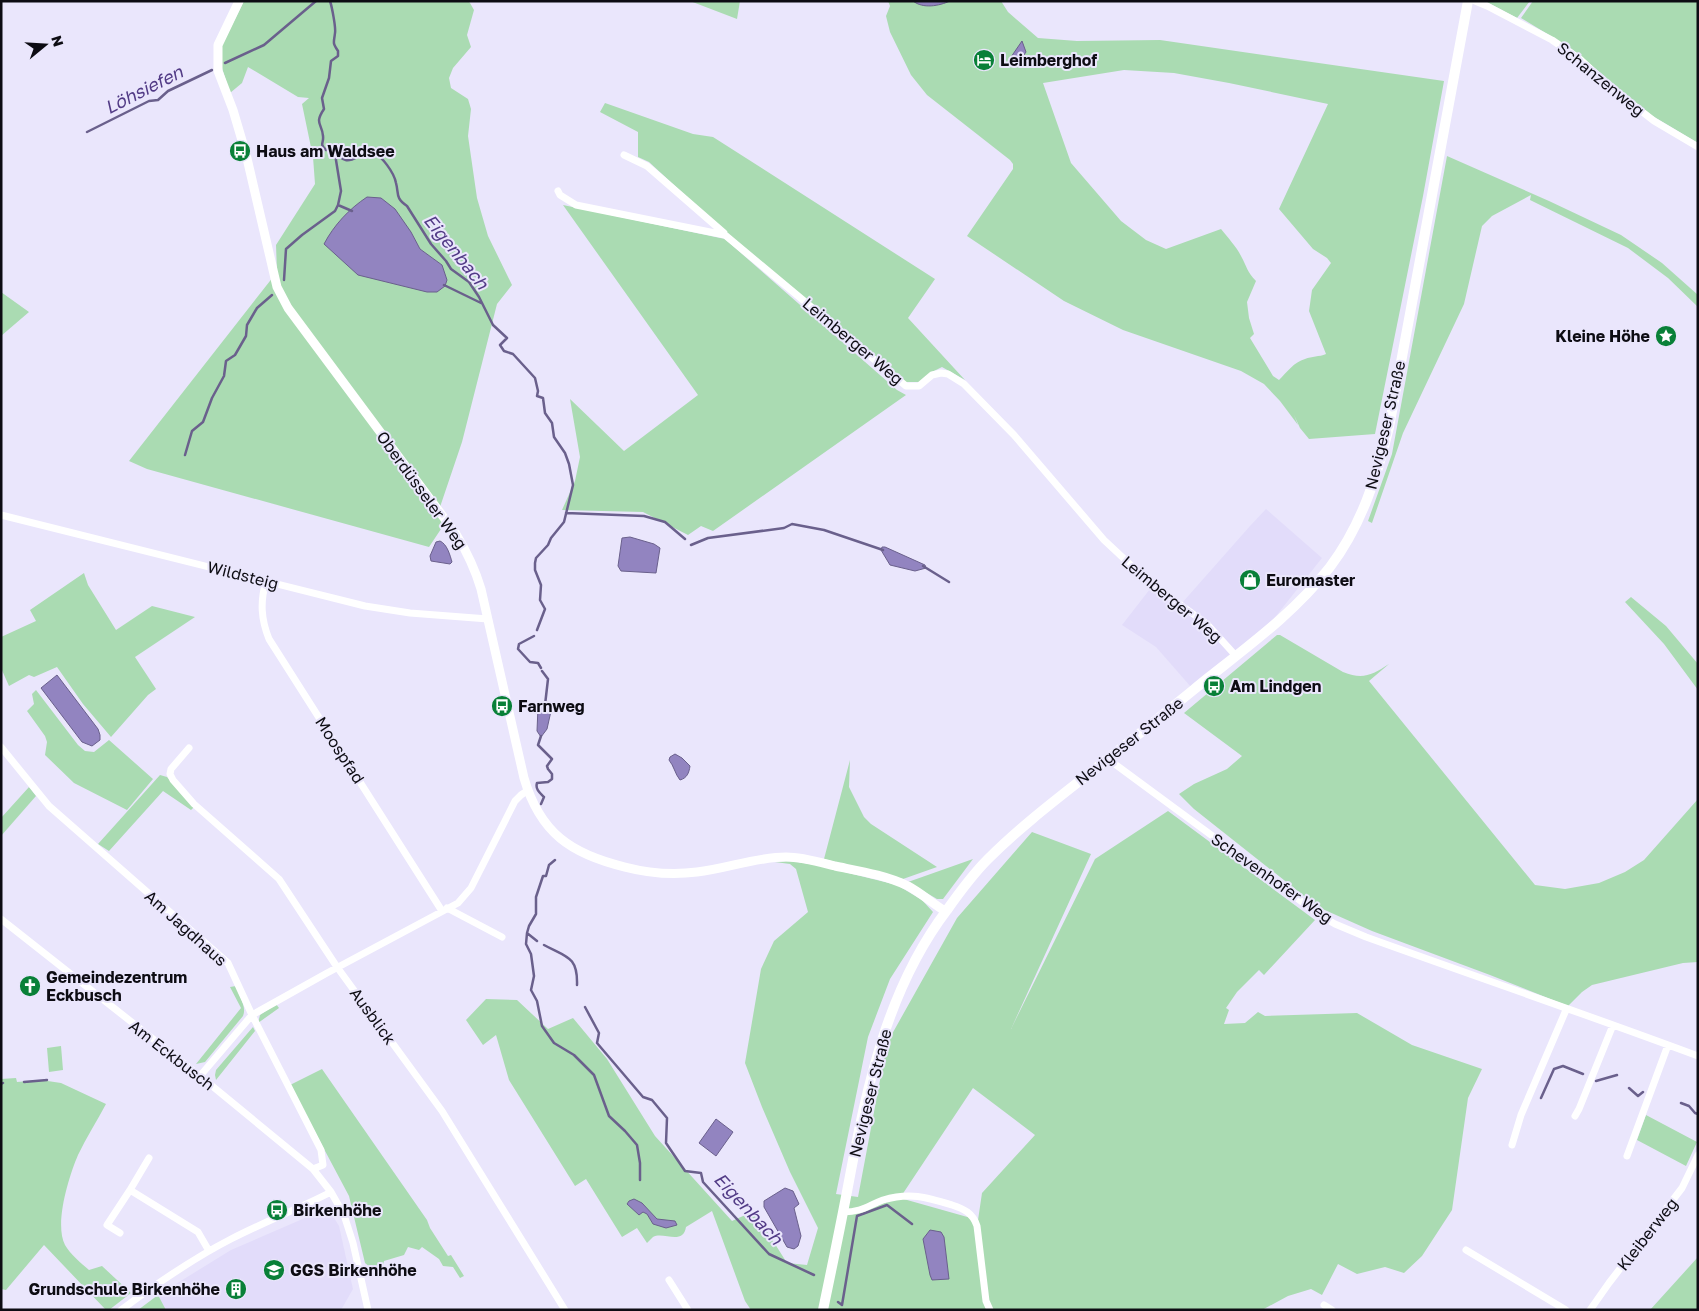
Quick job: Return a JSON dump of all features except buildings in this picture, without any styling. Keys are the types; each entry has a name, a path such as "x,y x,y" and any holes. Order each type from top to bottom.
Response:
{"main road":[{"name":"Nevigeser Straße","path":"823,1310 869,1082 882,1036 908,975 945,912 987,861 1030,820 1236,656 1303,599 1330,566 1354,529 1372,487 1388,427 1468,1"}],"street":[{"name":"Oberdüsseler Weg","path":"238,1 218,45 218,71 233,110 246,154 277,287 292,315 456,534 475,569 527,791 545,823 567,844 588,856 634,869 668,874 696,872 766,859 794,858 889,878 916,891 945,912"},
{"name":"Schanzenweg","path":"1475,1 1552,40 1581,60 1609,86 1654,121 1698,147"},
{"path":"624,155 647,166 725,235"},
{"name":"Leimberger Weg","path":"558,191 576,205 725,235 906,386 919,386 932,374 941,373 948,374 964,384 1014,435 1104,540 1149,582 1206,624 1236,656"},
{"name":"Wildsteig","path":"1,515 365,606 410,613 488,620"},
{"name":"Moospfad","path":"266,581 262,595 262,610 265,629 269,639 445,910"},
{"name":"Am Jagdhaus","path":"1,747 49,806 228,963 252,1015 321,1150 324,1165 315,1172"},
{"name":"Ausblick","path":"189,748 171,769 170,774 173,780 194,804 279,879 337,967 442,1111 565,1310"},
{"name":"Schevenhofer Weg","path":"1108,759 1335,924 1566,1010 1613,1024 1698,1056"},
{"path":"200,1076 252,1015 458,902 471,888 516,801 527,791"},
{"path":"445,910 502,937"},
{"name":"Am Eckbusch","path":"1,919 200,1076 315,1172"},
{"path":"1512,1145 1521,1115 1566,1010"},
{"path":"1575,1116 1613,1024"},
{"path":"1627,1156 1668,1046"},
{"name":"Kleiberweg","path":"1590,1310 1608,1283 1682,1188 1698,1155"},
{"path":"120,1233 107,1225 149,1158"},
{"path":"315,1172 331,1192 344,1215 350,1232 368,1310"},
{"path":"130,1190 198,1232 209,1251"},
{"path":"121,1310 209,1251 251,1229 331,1192"},
{"path":"843,1212 859,1211 887,1200 914,1195 927,1197 968,1211 974,1218 977,1226 986,1301 990,1310"},
{"path":"1466,1250 1566,1310"},
{"path":"669,1280 688,1310"},
{"path":"1324,1305 1332,1310"}],"shaded area":[{"path":"913,1 950,1 931,6 917,4"},
{"path":"1022,41 1026,52 1019,62 1011,57"},
{"path":"367,197 381,198 395,209 420,249 442,265 447,280 445,286 437,292 427,292 358,275 324,244 342,218"},
{"path":"1266,509 1322,558 1272,621 1191,687 1156,647 1122,625 1150,589 1182,603"},
{"path":"630,537 654,544 660,548 656,573 621,571 618,566 622,538"},
{"path":"440,541 448,550 452,562 450,564 431,561 430,556 436,542"},
{"path":"882,547 925,565 926,568 915,571 890,565 881,550"},
{"path":"57,675 98,729 100,740 92,746 82,742 41,688"},
{"path":"545,703 551,711 547,729 541,737 537,731 538,707"},
{"path":"675,754 690,766 687,775 680,780 669,760"},
{"path":"716,1119 733,1132 716,1156 699,1143"},
{"path":"785,1188 793,1191 799,1204 794,1208 801,1236 798,1246 794,1249 787,1247 764,1207 764,1201"},
{"path":"634,1199 642,1203 657,1219 675,1221 677,1225 666,1228 653,1224 647,1214 643,1212 639,1215 627,1204"},
{"name":"GGS Birkenhöhe","path":"328,1208 339,1226 353,1289 341,1310 166,1310 158,1295 231,1250"},
{"path":"930,1230 941,1232 944,1237 949,1279 932,1280 930,1275 923,1239"}],"green space":[{"path":"244,1 468,1 474,10 467,35 471,47 453,68 449,78 451,88 468,99 471,109 468,136 477,198 488,236 512,285 497,304 462,442 440,507 443,526 429,547 147,469 129,461 277,272 276,245 315,184 313,157 302,104 309,98 298,97 248,67 242,83 230,93 222,68 221,47","holes":["411,232 420,249 442,265 358,275"]},
{"path":"690,1 740,1 737,19"},
{"path":"888,1 1001,1 1008,12 1038,38 1077,41 1160,40 1444,81 1375,434 1309,439 1300,428 1294,415 1298,425 1264,384 1241,371 1123,330 1064,301 967,236 1013,169 1013,164 927,95 911,75 890,32 886,16 890,6","holes":["1124,70 1174,73 1328,104 1279,209 1313,249 1331,263 1312,290 1309,311 1326,354 1297,362 1279,380 1273,376 1250,338 1254,334 1247,302 1256,281 1232,242 1221,229 1166,249 1146,240 1121,221 1071,163 1043,83"]},
{"path":"1485,1 1530,1 1517,18"},
{"path":"1533,1 1698,1 1698,143 1651,115 1572,49 1521,18"},
{"path":"605,103 693,134 713,137 935,279 908,318 965,380 942,367 930,373 920,382 903,382 713,221 649,162 638,157 638,132 600,112"},
{"path":"1447,156 1621,235 1662,263 1698,295 1698,307 1668,278 1628,248 1530,200 1531,195 1492,216 1482,226 1464,304 1403,433 1372,523 1368,521 1392,454"},
{"path":"563,205 725,239 897,390 906,395 713,531 701,526 688,535 643,512 562,510 575,481 580,457 570,399 624,451 698,395"},
{"path":"1,292 29,312 1,336"},
{"path":"84,573 88,585 116,630 152,606 195,617 135,657 156,689 148,695 111,737 83,704 57,667 34,677 29,675 9,686 1,668 1,637 36,621 30,610"},
{"path":"1631,597 1666,626 1698,664 1698,690 1664,644 1625,602"},
{"path":"1277,635 1343,672 1356,676 1367,675 1389,664 1369,681 1535,885 1565,889 1599,883 1625,872 1644,860 1698,799 1698,962 1683,963 1592,985 1568,1006 1372,931 1318,907 1194,809 1179,794 1194,784 1227,769 1242,756 1184,713"},
{"path":"36,690 78,745 85,751 94,752 109,740 153,779 127,810 74,783 45,755 47,742 45,736 27,711 34,704 32,694"},
{"path":"850,760 849,787 864,817 871,824 937,867 903,879 824,859"},
{"path":"160,775 167,777 194,807 191,810 163,791 109,851 98,844"},
{"path":"29,787 36,796 1,836 1,818"},
{"path":"1168,811 1315,920 1264,975 1259,970 1237,992 1226,1008 1229,1010 1224,1024 1245,1023 1258,1012 1265,1016 1357,1013 1412,1045 1482,1069 1468,1098 1452,1210 1422,1256 1404,1273 1385,1267 1357,1274 1338,1264 1322,1295 1311,1289 1288,1296 1262,1310 751,1310 745,1301 712,1211 686,1227 681,1236 657,1236 647,1243 637,1228 622,1237 586,1179 575,1186 509,1080 496,1035 483,1045 466,1020 486,999 517,1000 548,1029 573,1018 607,1059 655,1136 732,1221 754,1211 787,1263 807,1265 818,1228 790,1172 745,1063 761,969 774,941 808,912 796,869 790,864 775,862 791,861 816,865 897,885 922,900 933,912 890,979 868,1037 836,1194 858,1197 887,1043 957,918 1032,832 1091,854 1011,1029 1095,859","holes":["973,1088 1035,1135 982,1193 978,1220 900,1198"]},
{"path":"973,859 943,899 937,899 908,882"},
{"path":"236,986 243,1005 243,1016 205,1062 196,1064 241,1008 230,987"},
{"path":"276,1004 279,1008 258,1023 260,1015"},
{"path":"253,1027 255,1031 216,1080 216,1070"},
{"path":"61,1046 63,1070 49,1072 47,1048"},
{"path":"322,1069 427,1220 448,1256 451,1255 464,1276 460,1278 453,1267 443,1266 439,1259 422,1247 419,1250 408,1247 404,1255 384,1261 383,1265 371,1268 365,1263 349,1196 290,1085"},
{"path":"16,1078 17,1082 41,1080 61,1083 106,1104 84,1142 74,1164 64,1200 61,1225 65,1245 76,1258 89,1270 102,1266 131,1293 109,1310 106,1310 44,1245 6,1290 1,1289 1,1079"},
{"path":"1646,1115 1697,1142 1686,1166 1637,1140"},
{"path":"1698,1257 1698,1310 1650,1310"},
{"path":"158,1295 166,1310 138,1310"}],"waterway":[{"name":"Löhsiefen","path":"225,63 264,45 316,1"},
{"name":"Eigenbach","path":"330,1 335,27 334,42 338,56 331,61 329,78 322,98 324,109 319,118 319,123 323,136 323,146 326,150 331,149 338,156 348,160 373,151 387,165 395,179 398,196 401,201 407,206 431,244 451,269 469,282 493,325 507,338 500,345 504,351 513,354 535,378 538,391 537,396 543,398 545,413 552,423 554,437 565,453 569,464 573,485 564,522 536,558 535,563 535,570 541,585 540,600 545,609 537,630"},
{"name":"Löhsiefen","path":"87,132 149,101 158,100 168,91 212,70"},
{"path":"335,154 341,191 338,205 352,211"},
{"path":"284,280 286,249 335,211 338,205"},
{"path":"444,285 481,303"},
{"path":"185,455 192,431 203,422 212,398 224,376 226,361 235,355 246,336 247,325 257,308 272,295"},
{"path":"566,513 644,516 665,522 685,539"},
{"path":"691,545 708,538 784,528 792,524 824,530 883,550"},
{"path":"923,566 949,582"},
{"name":"Eigenbach","path":"534,636 519,644 518,649 530,662 538,663 541,668"},
{"name":"Eigenbach","path":"542,671 548,679 545,705"},
{"name":"Eigenbach","path":"541,736 538,745 552,759 547,766 552,774 552,779 548,782 537,783 537,789 544,797 541,804"},
{"name":"Eigenbach","path":"537,941 527,933 536,914 536,897 543,876 546,876 549,865 555,860"},
{"path":"527,933 526,944 531,954 534,976 531,990 537,1001 542,1026 554,1043 574,1055 594,1075 609,1116 637,1145 640,1180"},
{"name":"Eigenbach","path":"544,945 564,955 573,963 577,975 577,985"},
{"name":"Eigenbach","path":"585,1007 599,1033 597,1043 643,1097 652,1100 667,1118 666,1143 685,1171 701,1173 703,1182 769,1254 814,1275"},
{"path":"1541,1098 1554,1069 1563,1066 1583,1074"},
{"path":"1596,1081 1617,1075"},
{"path":"24,1082 47,1080"},
{"path":"1629,1088 1638,1096 1643,1092"},
{"path":"1681,1103 1689,1106 1698,1114"},
{"name":"Eigenbach","path":"838,1302 842,1305 857,1216 887,1205 912,1224"}],"place":[{"name":"Leimberghof","path":"984,60"},
{"name":"Haus am Waldsee","path":"240,151"},
{"name":"Kleine Höhe","path":"1666,336"},
{"name":"Euromaster","path":"1250,580"},
{"name":"Am Lindgen","path":"1214,686"},
{"name":"Farnweg","path":"502,706"},
{"name":"Gemeindezentrum Eckbusch","path":"30,986"},
{"name":"Birkenhöhe","path":"277,1210"},
{"name":"GGS Birkenhöhe","path":"274,1270"},
{"name":"Grundschule Birkenhöhe","path":"236,1289"}]}
